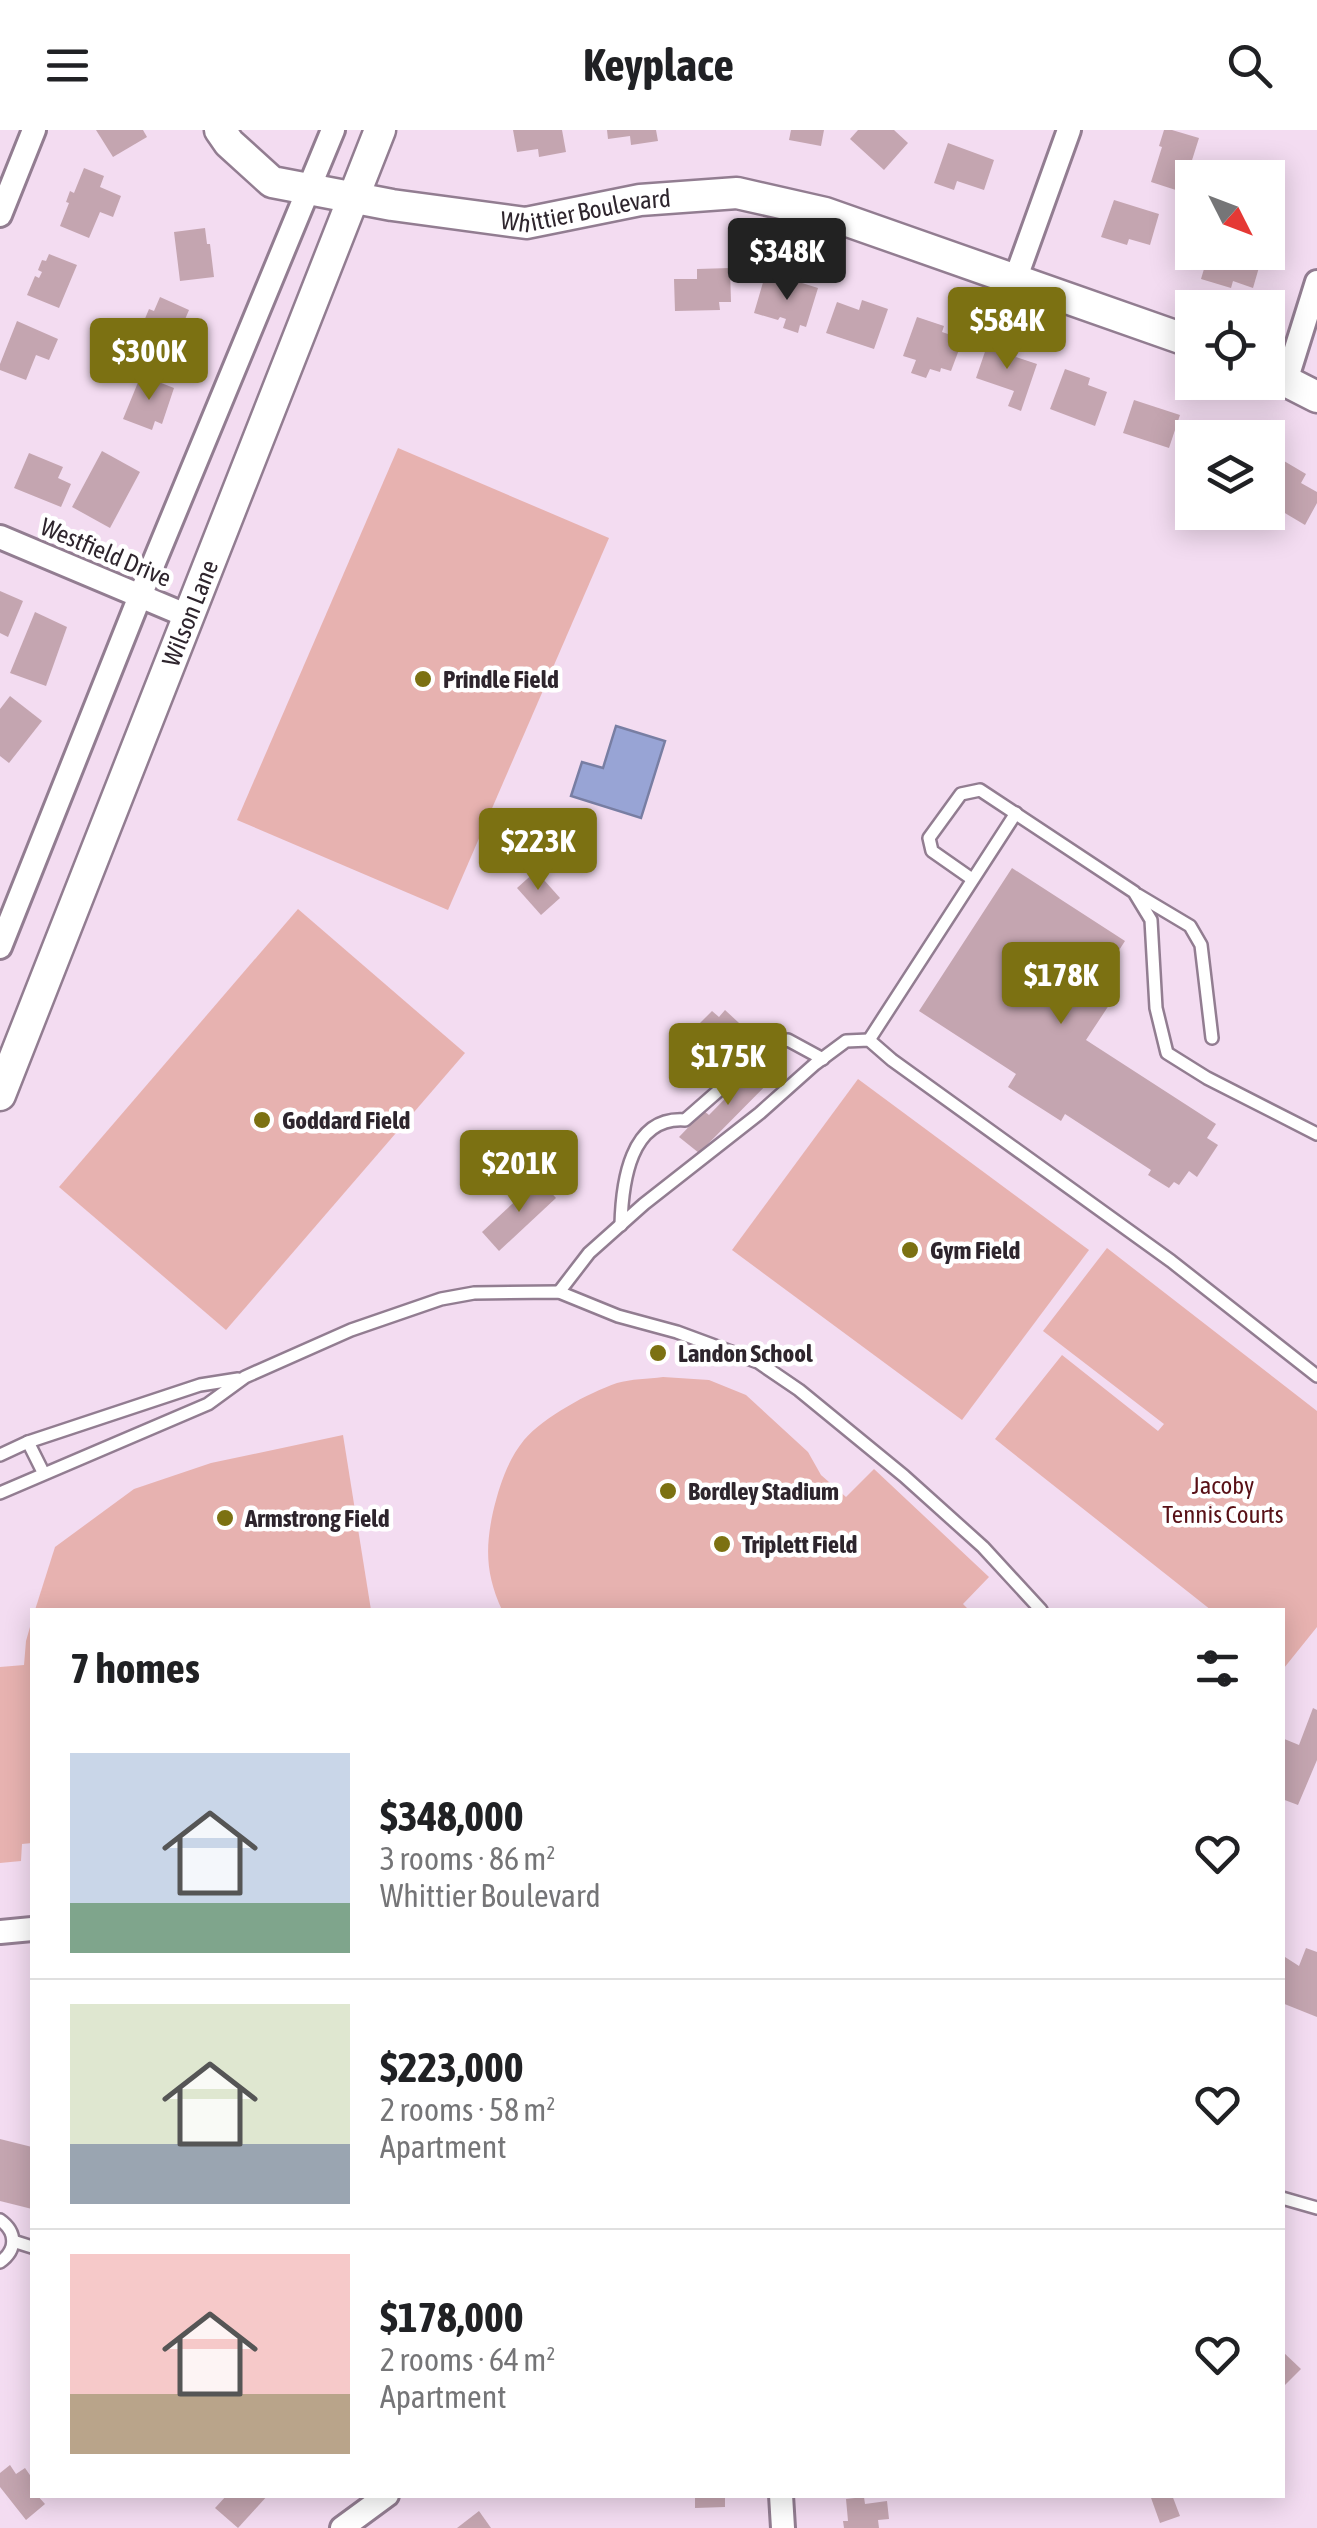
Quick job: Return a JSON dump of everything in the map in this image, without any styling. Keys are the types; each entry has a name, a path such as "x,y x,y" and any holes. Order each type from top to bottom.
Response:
{"street":[{"path":"0,215 34,130"},
{"name":"Whittier Boulevard","path":"220,130 228,143 272,182 526,223 640,200 737,193 826,213 1175,336"},
{"path":"0,947 333,130"},
{"name":"Wilson Lane","path":"0,1095 380,130"},
{"path":"1015,280 1069,130"},
{"path":"1285,357 1317,282"},
{"path":"1285,380 1317,397"},
{"name":"Westfield Drive","path":"0,537 190,617"},
{"path":"0,1932 30,1928"},
{"path":"342,2528 383,2498"},
{"path":"781,2498 783,2528"}],"lane":[{"path":"972,878 932,851 929,838 961,794 980,790 1190,926 1200,945 1212,1038"},
{"path":"869,1040 1016,813"},
{"path":"1134,892 1151,920 1156,1008 1167,1053 1317,1134"},
{"path":"620,1225 621,1193 645,1132 670,1119 685,1120 772,1043 788,1040 823,1058"},
{"path":"558,1292 589,1253 620,1225 760,1114 823,1058 846,1041 869,1040 1317,1376"},
{"path":"2,1488 208,1404 245,1378 351,1330 440,1298 474,1292 558,1292 758,1362 799,1390 904,1476 983,1547 1039,1608"},
{"path":"0,1455 28,1442 200,1385 245,1378"},
{"path":"28,1442 43,1472"},
{"path":"1285,2199 1317,2208"},
{"path":"0,2220 8,2226 14,2241 8,2256 0,2262"},
{"path":"14,2241 30,2246"}],"green space":[{"name":"Prindle Field","path":"398,448 609,538 448,910 237,820"},
{"name":"Goddard Field","path":"298,909 465,1053 226,1330 59,1187"},
{"name":"Gym Field","path":"858,1079 1089,1250 962,1420 732,1250"},
{"name":"Jacoby Tennis Courts","path":"1107,1248 1317,1411 1317,1627 1285,1667 1285,1608 1208,1608 995,1439 1062,1355 1158,1431 1164,1424 1043,1331"},
{"name":"Bordley Stadium","path":"663,1377 709,1380 746,1395 808,1452 821,1475 846,1497 874,1469 989,1577 963,1604 967,1608 501,1608 488,1562 489,1538 508,1465 524,1440 543,1423 593,1393 622,1382"},
{"name":"Armstrong Field","path":"343,1435 371,1608 36,1608 55,1547 134,1489 211,1463"},
{"path":"30,1627 30,1843 22,1844 21,1861 0,1863 0,1667 24,1665"}],"water":[{"path":"616,726 665,741 641,818 571,796 582,762 603,768"}],"building":[{"path":"96,130 143,130 147,137 113,157"},
{"path":"513,130 562,130 566,152 539,157 538,149 517,152"},
{"path":"607,130 656,130 658,141 631,145 630,136 608,139"},
{"path":"791,130 824,130 821,146 789,140"},
{"path":"858,130 894,130 908,143 884,170 850,139"},
{"path":"1164,130 1199,138 1192,160 1175,160 1175,190 1151,182 1162,147 1159,146"},
{"path":"948,143 994,160 984,190 957,181 954,190 934,183"},
{"path":"84,168 104,176 100,187 121,196 113,217 100,212 89,238 60,226 70,191 74,193"},
{"path":"1114,200 1159,214 1150,245 1129,239 1127,245 1101,237"},
{"path":"205,228 214,277 180,281 174,232"},
{"path":"49,254 77,265 59,308 27,295 35,276 39,278 42,272 38,270 42,260 46,261"},
{"path":"730,268 731,302 719,302 720,310 675,311 674,279 697,279 697,269"},
{"path":"1204,270 1258,270 1253,288 1233,281 1231,288 1201,279"},
{"path":"786,278 818,288 806,327 800,325 798,333 783,328 786,319 754,313 764,279 784,285"},
{"path":"160,297 189,310 180,331 195,337 185,361 141,342 150,323 144,321 149,309 154,311"},
{"path":"862,300 888,309 874,349 826,333 837,302 859,310"},
{"path":"917,317 944,326 942,332 963,339 951,371 930,369 926,378 911,373 916,360 903,356"},
{"path":"17,321 58,339 49,360 36,355 26,380 0,370"},
{"path":"989,340 1019,351 1016,357 1037,364 1021,411 1008,406 1014,391 976,378"},
{"path":"1065,369 1090,378 1088,385 1107,392 1095,426 1050,409"},
{"path":"141,375 174,388 162,424 155,421 152,430 123,419"},
{"path":"1134,400 1180,415 1175,420 1169,448 1123,433"},
{"path":"102,451 140,472 110,528 72,507"},
{"path":"29,453 63,467 58,478 71,484 61,507 14,488"},
{"path":"1285,462 1306,474 1301,483 1317,492 1317,503 1305,525 1285,513"},
{"path":"0,591 23,601 8,637 0,633"},
{"path":"35,612 67,627 46,686 10,673"},
{"path":"10,696 42,721 9,763 0,756 0,709"},
{"path":"1012,868 1125,941 1097,984 1115,996 1086,1040 1216,1124 1207,1138 1218,1145 1197,1177 1189,1171 1179,1185 1174,1182 1169,1188 1148,1175 1151,1170 1065,1114 1061,1121 1008,1087 1016,1074 919,1011"},
{"path":"536,871 560,898 541,915 517,888"},
{"path":"725,1010 752,1035 745,1042 753,1049 714,1091 671,1052 712,1011 719,1017"},
{"path":"765,1058 779,1072 699,1153 679,1137 704,1111 709,1115"},
{"path":"539,1179 556,1198 499,1251 482,1232"},
{"path":"1313,1708 1317,1710 1317,1760 1298,1805 1285,1800 1285,1739 1299,1745"},
{"path":"1306,1948 1317,1952 1317,2017 1285,2004 1285,1957 1299,1966"},
{"path":"0,2139 30,2146 30,2208 0,2201"},
{"path":"1285,2354 1301,2369 1285,2385"},
{"path":"10,2465 16,2474 25,2468 30,2475 30,2498 40,2498 45,2504 26,2520 0,2487 0,2473"},
{"path":"224,2498 265,2498 238,2528 215,2508"},
{"path":"695,2498 725,2498 725,2507 695,2508"},
{"path":"864,2498 865,2504 887,2501 889,2519 878,2520 879,2528 844,2528 843,2521 848,2521 846,2499"},
{"path":"1151,2498 1173,2498 1180,2516 1160,2523"},
{"path":"479,2511 491,2528 457,2528"}],"place":[{"name":"Prindle Field","path":"423,679"},
{"name":"Goddard Field","path":"262,1120"},
{"name":"Gym Field","path":"910,1250"},
{"name":"Landon School","path":"658,1353"},
{"name":"Bordley Stadium","path":"668,1491"},
{"name":"Armstrong Field","path":"225,1518"},
{"name":"Triplett Field","path":"722,1544"}]}
